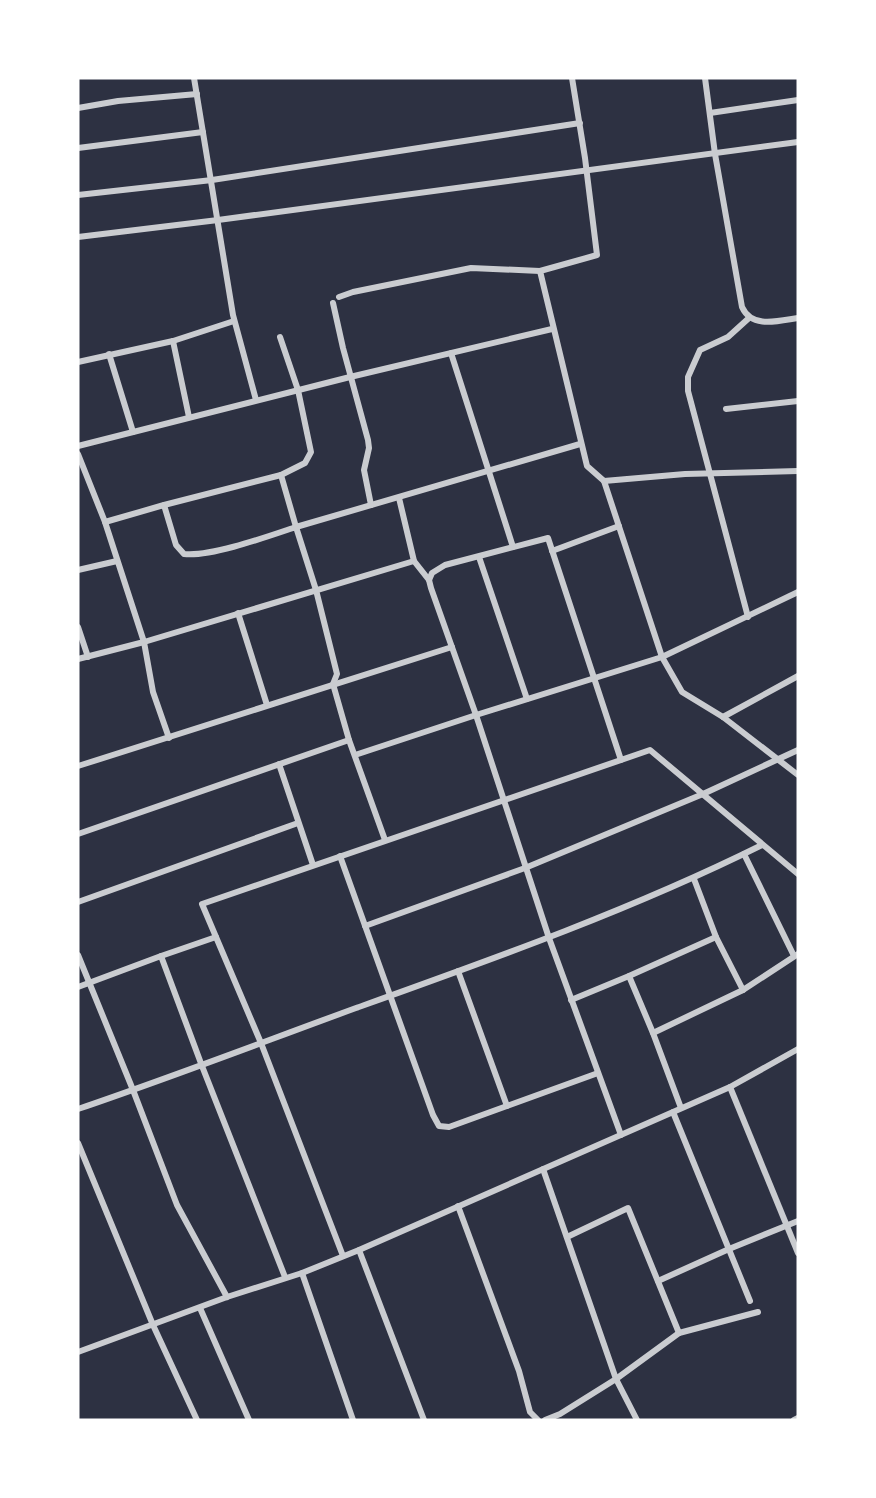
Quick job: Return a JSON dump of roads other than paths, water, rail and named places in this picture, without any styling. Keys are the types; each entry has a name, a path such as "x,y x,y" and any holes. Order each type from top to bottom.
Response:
{"street":[{"path":"194,78 234,321 256,400"},
{"path":"339,297 353,292 471,268 540,271 597,255 587,171 572,78"},
{"path":"705,78 715,154 742,307 749,318 755,321 798,318"},
{"path":"78,108 118,101 197,94"},
{"path":"710,113 798,100"},
{"path":"78,195 212,180 580,123"},
{"path":"78,148 203,132"},
{"path":"78,237 798,142"},
{"path":"540,271 552,329 566,374 580,444 587,466 604,481 662,657 682,692 723,717 798,775"},
{"path":"333,303 368,441 369,448 364,470 371,506"},
{"path":"748,617 692,412 688,377 700,350 728,337 749,318"},
{"path":"78,362 173,341 234,321"},
{"path":"78,446 256,400 552,329"},
{"path":"105,522 281,475 309,458 311,452 298,390 280,338"},
{"path":"173,341 189,417"},
{"path":"451,353 513,548"},
{"path":"109,354 133,432"},
{"path":"726,409 798,401"},
{"path":"165,505 176,545 184,554 207,552 247,543 580,444"},
{"path":"78,454 105,522 144,642 153,692 169,738"},
{"path":"604,481 798,471"},
{"path":"281,475 316,590 337,674 333,684 349,740 385,840"},
{"path":"399,498 414,561 429,580 549,938 621,1135"},
{"path":"552,550 619,526"},
{"path":"429,580 437,568 548,538 621,760"},
{"path":"479,557 527,699"},
{"path":"78,570 117,561"},
{"path":"78,659 144,642 414,561"},
{"path":"355,755 662,657 798,592"},
{"path":"238,613 267,705"},
{"path":"78,627 88,657"},
{"path":"78,766 452,647"},
{"path":"723,717 798,676"},
{"path":"78,834 349,740"},
{"path":"343,1256 261,1043 202,904 650,750 798,874"},
{"path":"365,926 525,868 703,794 798,750"},
{"path":"279,764 313,866"},
{"path":"78,902 298,823"},
{"path":"78,1109 202,1066 549,938 694,879 762,845"},
{"path":"653,1033 743,990 796,955 744,854"},
{"path":"340,856 434,1115 440,1126 448,1127 598,1073"},
{"path":"694,879 716,937 743,990"},
{"path":"571,1000 716,937"},
{"path":"78,987 216,938"},
{"path":"78,955 177,1205 227,1297"},
{"path":"161,956 285,1277"},
{"path":"458,971 507,1106"},
{"path":"629,976 681,1108"},
{"path":"78,1352 227,1297 302,1273 359,1250 730,1087 798,1049"},
{"path":"730,1087 798,1252"},
{"path":"673,1112 750,1301"},
{"path":"78,1143 153,1325 197,1420"},
{"path":"543,1169 616,1379 637,1420"},
{"path":"458,1206 519,1371 530,1412 538,1420"},
{"path":"567,1237 628,1208 679,1333"},
{"path":"658,1281 798,1221"},
{"path":"359,1250 424,1420"},
{"path":"302,1273 353,1420"},
{"path":"200,1308 249,1420"},
{"path":"545,1420 560,1414 616,1379 679,1333 758,1312"}]}
